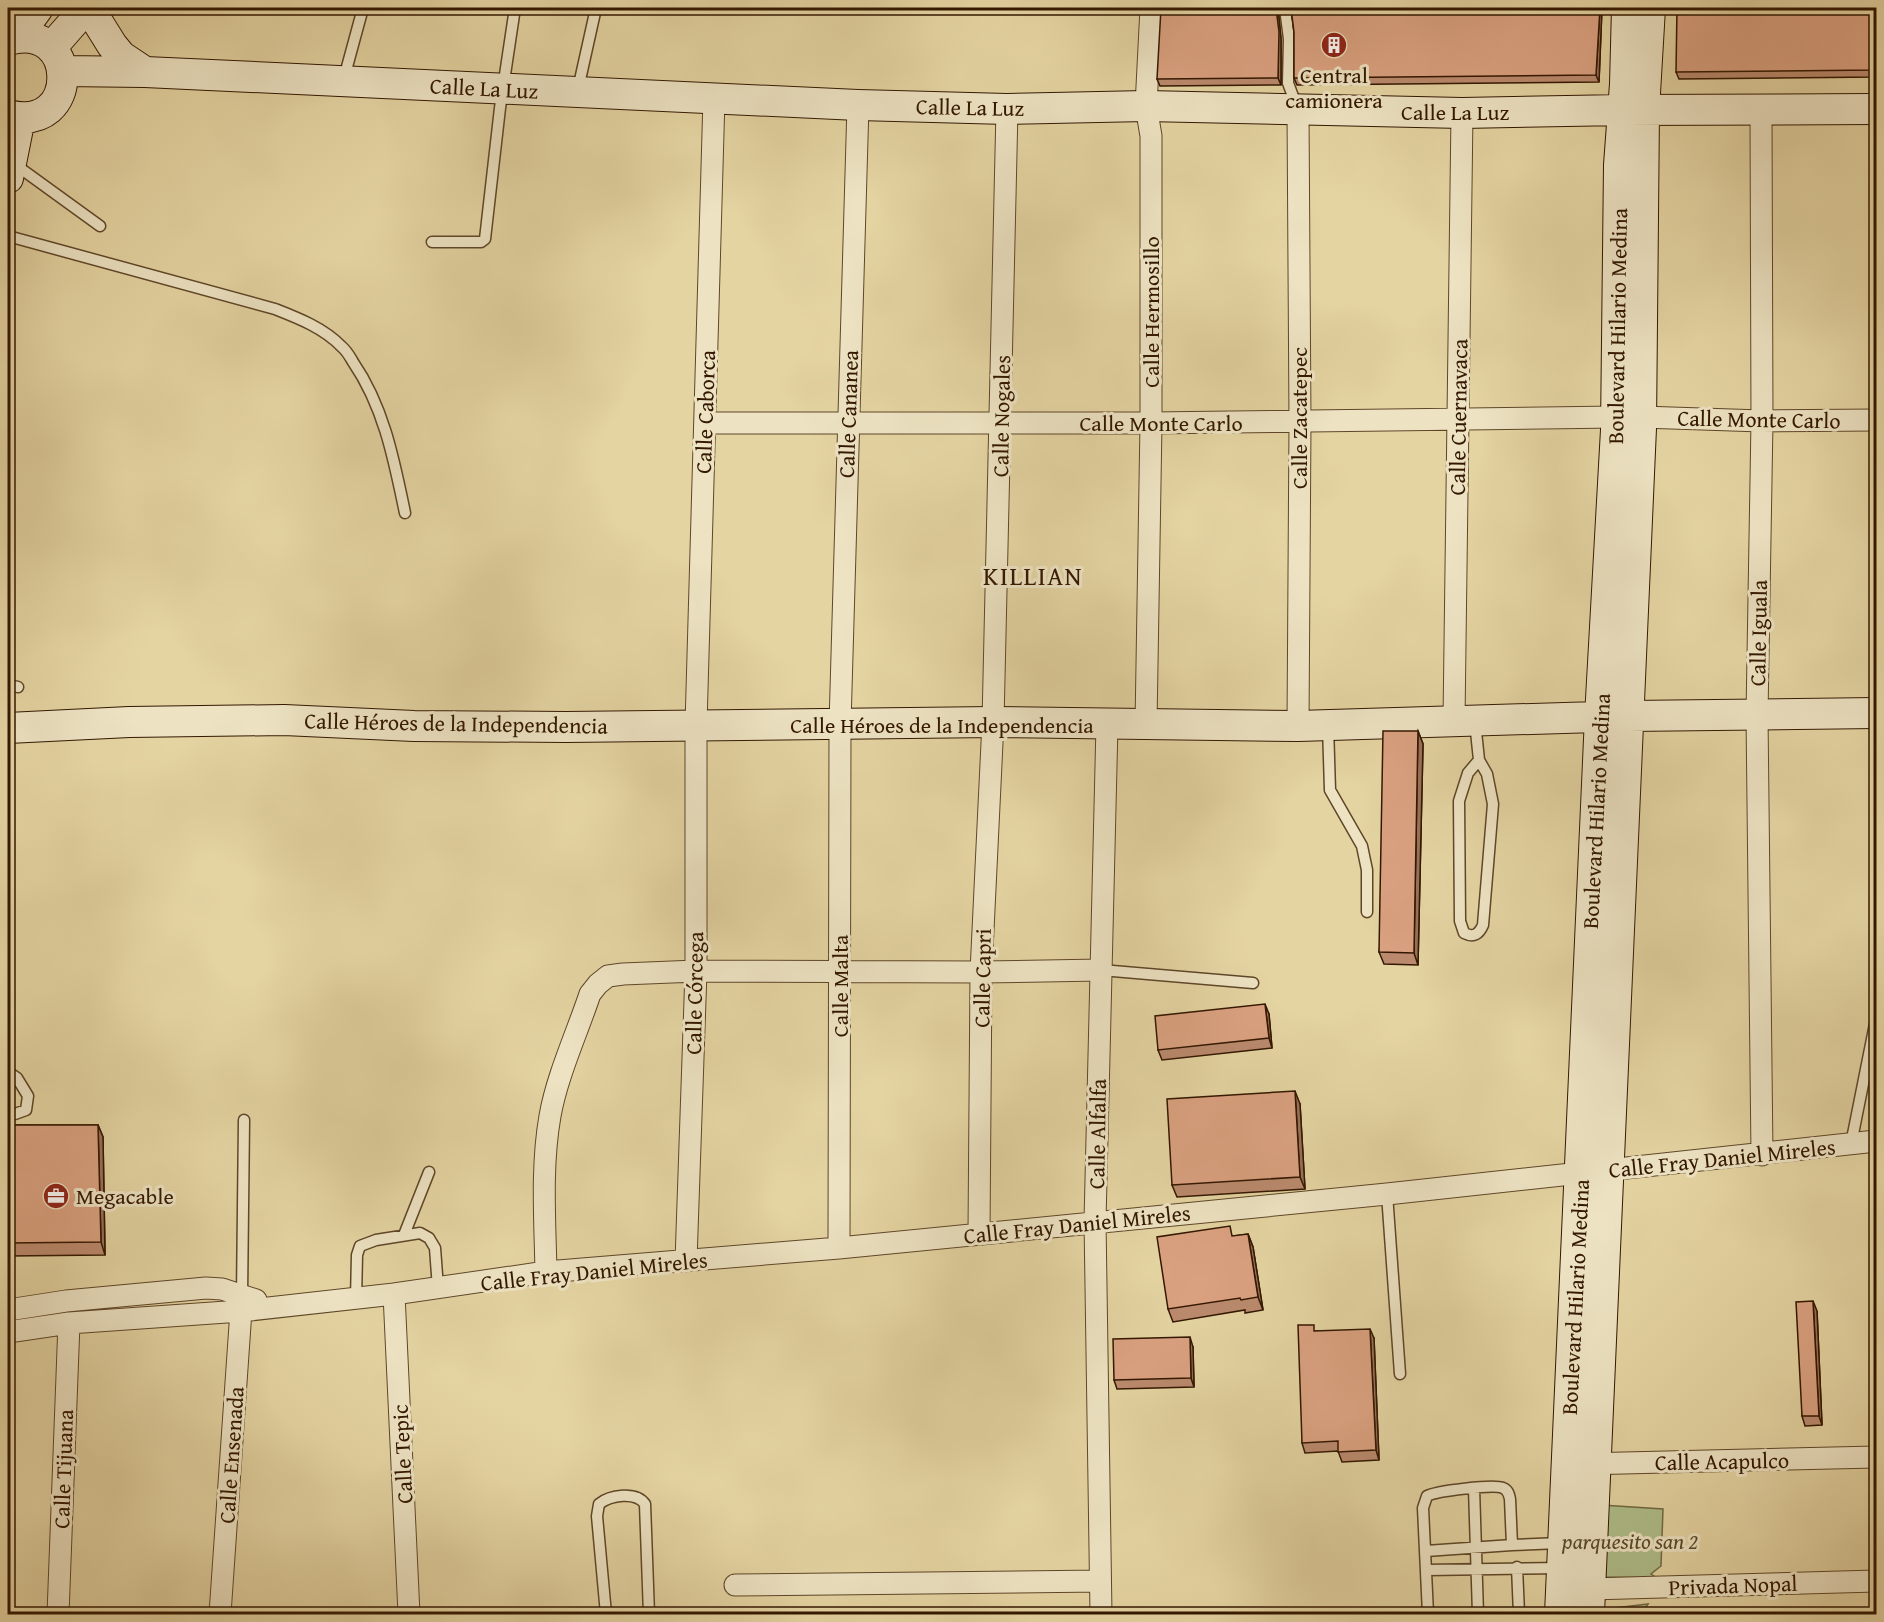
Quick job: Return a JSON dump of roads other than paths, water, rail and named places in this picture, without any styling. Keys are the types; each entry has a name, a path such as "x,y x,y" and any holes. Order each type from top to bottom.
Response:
{"street":[{"path":"12,39 38,8"},
{"path":"9,167 14,116 35,116 48,109 57,99 63,86 57,59 88,8 121,56 145,72"},
{"name":"Calle Hermosillo","path":"1146,724 1151,423 1151,136 1146,106 1151,8"},
{"name":"Boulevard Hilario Medina","path":"1589,1602 1580,1464 1629,417 1633,110 1627,8"},
{"name":"Boulevard Hilario Medina","path":"1633,110 1650,8"},
{"name":"Calle La Luz","path":"12,39 35,39 57,59 145,72 858,105 1007,109 1146,106 1462,113 1876,109"},
{"name":"Calle Caborca","path":"696,725 714,98"},
{"name":"Calle Cananea","path":"840,724 858,105"},
{"name":"Calle Nogales","path":"993,722 1007,109"},
{"name":"Calle Zacatepec","path":"1298,111 1300,422 1298,726"},
{"name":"Calle Iguala","path":"1761,111 1762,422 1757,715 1762,1155"},
{"name":"Calle Cuernavaca","path":"1462,113 1458,420 1464,720"},
{"name":"Calle Monte Carlo","path":"705,423 1151,423 1629,417 1762,422 1876,420"},
{"name":"Calle Héroes de la Independencia","path":"8,728 129,722 284,720 414,726 566,727 993,722 1298,726 1464,720 1876,713"},
{"name":"Calle Capri","path":"979,1234 981,972 993,722"},
{"name":"Calle Malta","path":"839,1248 840,724"},
{"name":"Calle Córcega","path":"686,1261 696,971 696,725"},
{"name":"Calle Alfalfa","path":"1101,1614 1095,1221 1107,725"},
{"path":"546,1272 544,1203 547,1143 556,1089 590,994 608,976 696,971 1101,970"},
{"name":"Calle Fray Daniel Mireles","path":"8,1332 242,1303 279,1307 356,1299 546,1272 839,1248 1387,1194 1876,1141"},
{"name":"Calle Fray Daniel Mireles","path":"8,1310 66,1301 206,1288 222,1289 242,1303"},
{"name":"Calle Tepic","path":"394,1294 409,1614"},
{"name":"Calle Ensenada","path":"220,1614 242,1303"},
{"name":"Calle Tijuana","path":"58,1614 69,1323"},
{"name":"Calle Acapulco","path":"1580,1464 1876,1457"},
{"name":"Boulevard Hilario Medina","path":"1560,1614 1563,1556 1580,1464"},
{"path":"735,1585 1100,1581"},
{"name":"Privada Nopal","path":"1589,1602 1876,1581"}],"lane":[{"path":"112,8 127,8"},
{"path":"343,81 363,8"},
{"path":"432,242 481,242 485,239 502,89 515,8"},
{"path":"577,92 596,8"},
{"path":"1285,8 1288,83 1298,111"},
{"path":"9,167 100,226"},
{"path":"8,236 266,306 309,322 342,347 364,378 381,416 394,458 405,513"},
{"path":"1464,720 1479,760 1487,774 1493,804 1483,925 1480,931 1470,936 1464,933 1460,921 1459,801 1468,773 1479,760"},
{"path":"1328,725 1330,790 1362,846 1367,870 1367,912"},
{"path":"1101,970 1253,983"},
{"path":"1851,1144 1876,1020"},
{"path":"8,1072 17,1078 28,1096 26,1110 8,1114"},
{"path":"242,1303 244,1119"},
{"path":"404,1235 429,1172"},
{"path":"1387,1194 1400,1374"},
{"path":"356,1299 357,1255 360,1246 376,1240 404,1235 420,1233 429,1238 435,1248 438,1288"},
{"path":"1428,1614 1423,1508 1426,1496 1433,1493 1499,1486 1509,1492 1512,1545"},
{"path":"1474,1488 1478,1614"},
{"path":"606,1614 597,1516 599,1504 605,1499 633,1496 641,1498 645,1504 649,1614"},
{"path":"1426,1551 1512,1545 1563,1556"},
{"path":"1427,1570 1517,1567 1563,1556"},
{"path":"1517,1567 1519,1614"}],"place":[{"name":"Central camionera","path":"1334,45"},
{"name":"Megacable","path":"56,1196"}],"district":[{"name":"KILLIAN","path":"1033,575"}],"park label":[{"name":"parquesito san 2","path":"1630,1541"}]}
